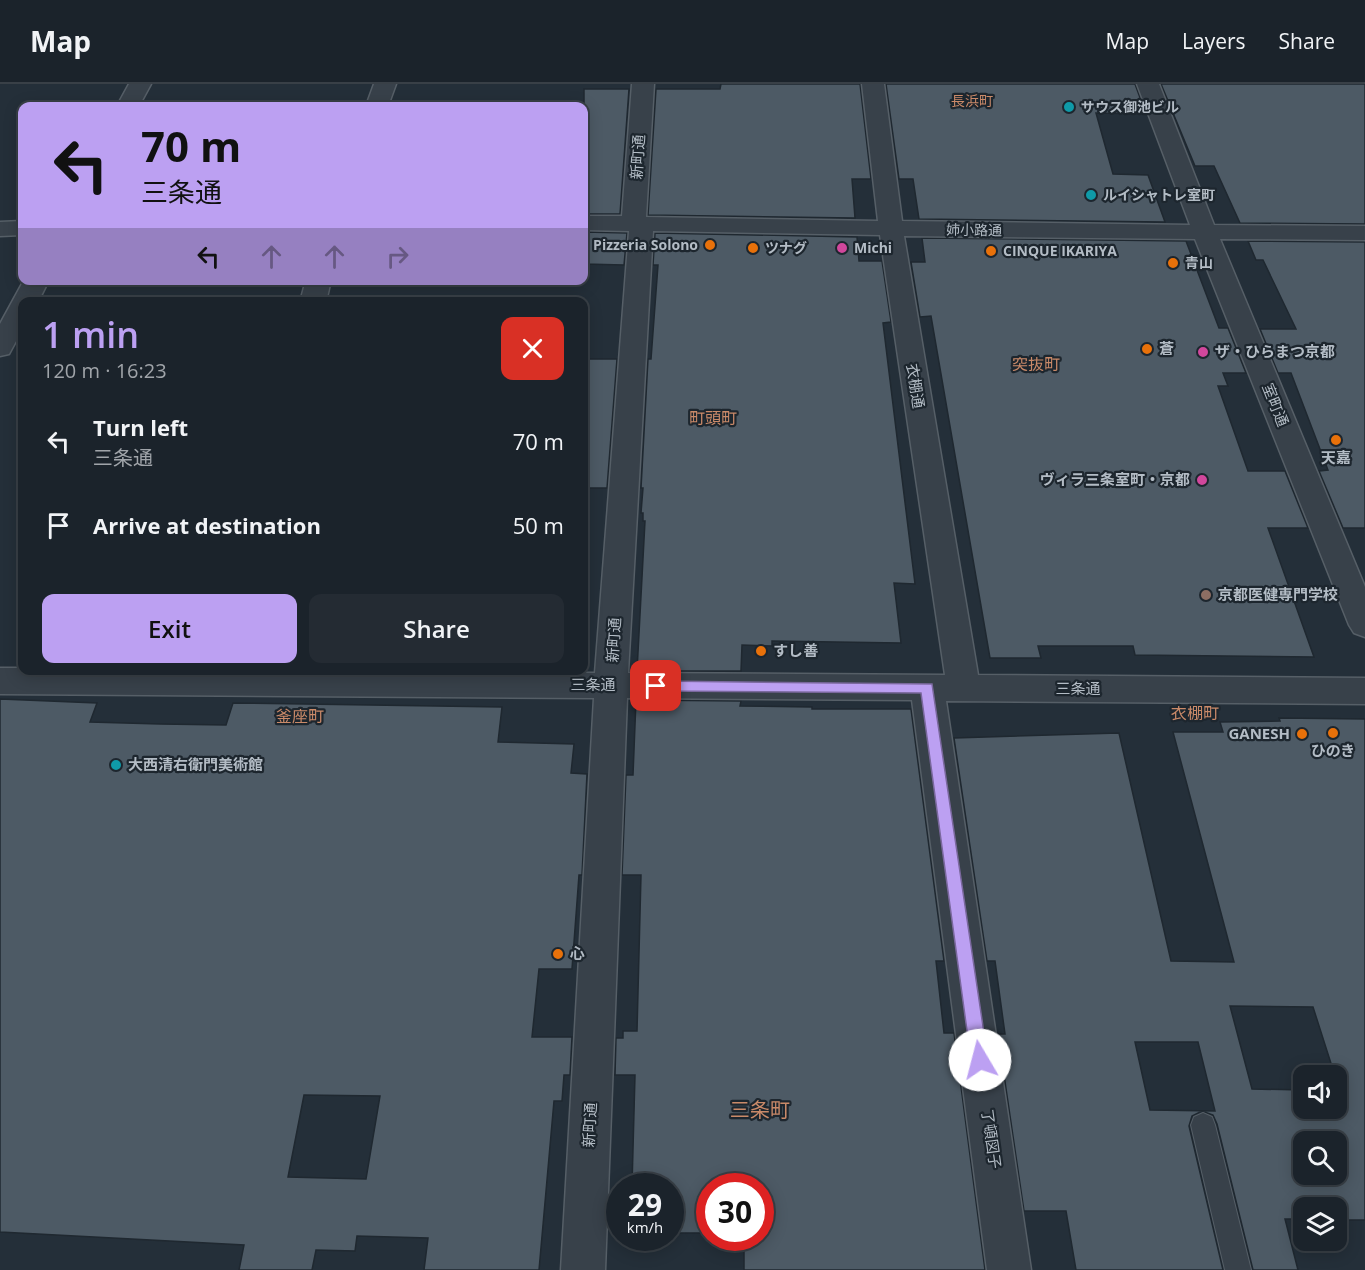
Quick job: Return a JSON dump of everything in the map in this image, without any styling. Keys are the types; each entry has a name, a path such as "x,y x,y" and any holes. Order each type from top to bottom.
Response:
{"street":[{"path":"130,102 140,84"},
{"path":"378,102 385,84"},
{"name":"新町通","path":"583,1270 610,686 641,230 634,216 643,84"},
{"name":"衣棚通","path":"873,84 945,688"},
{"name":"室町通","path":"1148,84 1204,231 1365,625"},
{"name":"姉小路通","path":"588,223 1365,233"},
{"path":"0,229 18,228"},
{"path":"0,348 18,314"},
{"name":"三条通","path":"0,681 201,676 610,686 1365,692"},
{"name":"了頓図子","path":"945,688 1009,1270"}],"lane":[{"path":"1203,1125 1238,1270"}],"building":[{"path":"721,84 860,84 871,179 852,179 855,218 648,215 656,89 720,89"},
{"path":"886,84 1135,84 1146,114 1096,113 1113,174 1148,175 1165,222 919,219 913,179 899,179"},
{"path":"1161,84 1365,84 1365,224 1240,223 1214,166 1195,166"},
{"path":"584,89 629,89 620,214 588,214 588,102 584,102"},
{"path":"588,232 627,233 624,265 588,264"},
{"path":"655,233 857,237 859,261 882,261 891,322 883,323 915,584 894,583 901,643 772,641 772,646 742,645 741,671 637,671 645,521 641,513 643,488 641,488 648,359 651,359 658,265 653,265"},
{"path":"922,238 1186,241 1219,328 1228,328 1246,373 1223,373 1228,386 1218,386 1248,471 1285,471 1308,528 1268,528 1314,657 1135,655 1133,646 1038,646 1041,658 990,658 931,316 920,317 911,262 925,262"},
{"path":"1248,241 1365,242 1365,528 1343,528 1319,471 1328,470 1291,373 1278,373 1260,329 1296,329 1263,260 1256,260"},
{"path":"588,359 617,359 607,488 588,488"},
{"path":"0,699 97,703 90,722 160,724 226,725 233,703 502,707 498,742 574,744 571,773 587,774 582,875 579,875 572,969 539,969 532,1037 572,1037 570,1075 564,1075 562,1101 554,1101 539,1270 424,1270 428,1238 357,1236 355,1251 316,1250 312,1270 239,1270 244,1245 0,1232","holes":["304,1095 380,1096 366,1179 288,1177"]},
{"path":"636,700 741,701 740,706 812,707 812,709 911,709 944,961 936,961 944,1033 954,1033 985,1270 744,1270 744,1251 774,1251 774,1173 696,1173 696,1233 684,1233 684,1173 632,1173 635,1075 615,1075 616,1038 623,1038 623,1031 637,1031 641,875 622,875 626,775 633,775"},
{"path":"1279,718 1365,719 1365,1220 1347,1220 1347,1197 1293,1197 1293,1219 1285,1219 1298,1270 1253,1270 1217,1124 1213,1115 1202,1111 1192,1116 1189,1126 1223,1270 1076,1270 1066,1211 1024,1211 998,1034 1005,1034 995,961 987,961 954,738 1119,733 1171,961 1234,962 1173,732 1223,732 1220,722 1280,721","holes":["1230,1006 1313,1007 1331,1065 1347,1065 1347,1119 1293,1119 1293,1090 1252,1089","1135,1042 1198,1042 1215,1111 1150,1110"]}],"place":[{"name":"サウス御池ビル","path":"1069,107"},
{"name":"ルイシャトレ室町","path":"1091,195"},
{"name":"Pizzeria Solono","path":"710,245"},
{"name":"ツナグ","path":"753,248"},
{"name":"Michi","path":"842,248"},
{"name":"CINQUE IKARIYA","path":"991,251"},
{"name":"青山","path":"1173,263"},
{"name":"蒼","path":"1147,349"},
{"name":"ザ・ひらまつ京都","path":"1203,352"},
{"name":"天嘉","path":"1336,440"},
{"name":"ヴィラ三条室町・京都","path":"1202,480"},
{"name":"京都医健専門学校","path":"1206,595"},
{"name":"すし善","path":"761,651"},
{"name":"ひのき","path":"1333,733"},
{"name":"GANESH","path":"1302,734"},
{"name":"大西清右衛門美術館","path":"116,765"},
{"name":"心","path":"558,954"}],"district":[{"name":"長浜町","path":"972,101"},
{"name":"突抜町","path":"1036,364"},
{"name":"町頭町","path":"713,418"},
{"name":"衣棚町","path":"1195,713"},
{"name":"釜座町","path":"300,716"},
{"name":"三条町","path":"760,1110"}],"route":[{"path":"656,686 927,688 980,1060"}]}
